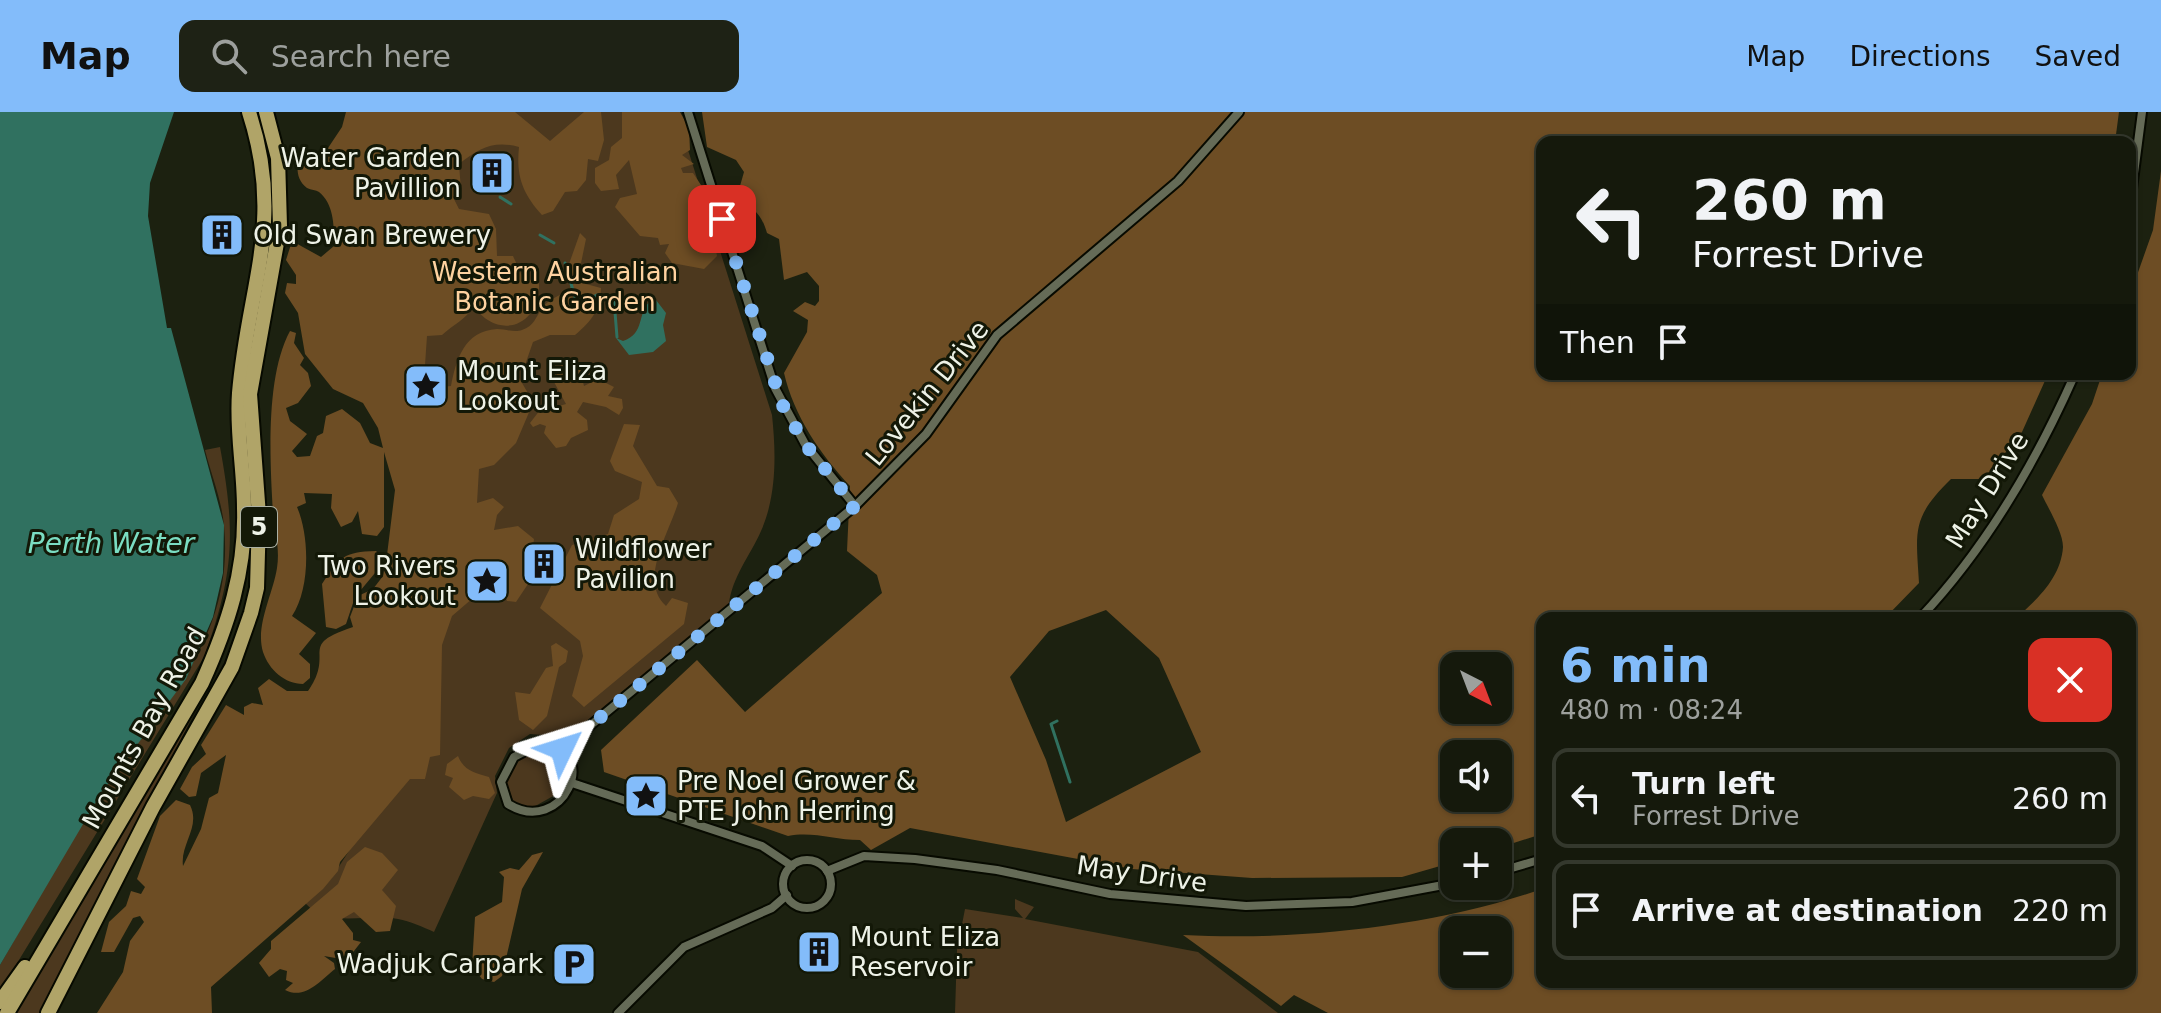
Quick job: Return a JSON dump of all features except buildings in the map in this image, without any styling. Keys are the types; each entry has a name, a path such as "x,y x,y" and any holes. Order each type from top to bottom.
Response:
{"highway":[{"name":"Mounts Bay Road","path":"7,1013 202,683 227,629 236,595 244,530 237,440 238,400 267,208 263,169 249,112"},
{"name":"Mounts Bay Road","path":"50,1013 153,807 232,667 257,588 259,516 250,394 280,226 278,158 266,112"},
{"name":"5","path":"0,1002 116,829"}],"street":[{"path":"688,112 775,388 805,444 855,506"},
{"name":"Lovekin Drive","path":"562,749 855,506 926,434 997,335 1178,181 1239,112"},
{"path":"2136,158 2142,112"},
{"name":"May Drive","path":"1925,612 1972,557 2011,498 2072,380"},
{"path":"541,743 562,749 572,766 572,783 558,802 535,813 521,812 508,804 503,795 505,772 521,751 541,743"},
{"path":"572,783 762,846 792,866 815,861 827,871 831,887 823,902 808,908 792,902 784,880 792,866"},
{"name":"May Drive","path":"827,871 864,856 915,859 997,870 1110,894 1246,906 1352,902 1440,886"},
{"path":"1512,868 1536,861"},
{"path":"618,1013 684,947 772,908 787,895"}],"green space":[{"name":"Western Australian Botanic Garden","path":"425,112 676,112 772,415 774,459 773,488 766,517 738,576 729,604 583,724 556,736 530,734 509,748 495,776 497,793 434,932 398,919 325,916 305,903 331,879 356,840 420,407"},
{"path":"220,447 228,505 229,554 221,601 204,657 0,991 0,965 62,855 102,791 189,670 206,638 218,603 224,566 224,526 205,450"},
{"path":"204,694 41,1013 16,1013"},
{"path":"541,747 558,752 567,772 555,795 530,809 514,803 506,783 518,760"},
{"path":"1015,899 1034,907 1025,919 1198,952 1278,1013 955,1013 957,950 965,909 1023,918 1015,909"}],"shaded area":[{"path":"346,112 515,112 550,141 584,112 601,112 604,140 598,161 588,159 586,180 577,191 565,192 553,211 542,215 525,191 520,175 519,147 494,145 459,164 461,190 453,197 459,209 489,214 496,229 497,256 513,256 523,278 539,282 538,297 533,310 516,324 505,326 494,323 483,317 474,306 442,335 427,336 425,365 440,387 451,386 459,357 469,341 486,331 526,328 546,304 572,286 575,281 569,264 580,233 586,239 580,268 586,284 601,288 597,309 575,335 550,335 533,342 525,365 515,371 532,400 516,443 494,465 479,469 477,503 493,498 504,507 497,515 494,530 518,526 534,539 528,584 516,602 507,601 499,583 484,579 476,585 473,598 452,616 442,645 440,755 430,757 425,779 410,779 340,862 338,871 323,889 211,987 212,1013 97,1013 123,972 130,941 144,922 140,916 133,918 114,952 101,952 109,922 126,906 131,891 141,894 145,887 137,879 160,816 176,800 190,805 193,821 184,850 183,866 201,829 209,798 218,793 226,755 201,773 196,796 189,797 180,789 192,767 206,754 201,745 226,705 244,715 244,707 252,703 263,705 258,688 269,679 287,691 308,691 316,678 321,645 326,639 353,627 350,617 358,596 373,589 383,576 395,490 384,452 384,527 377,536 362,534 358,511 352,522 341,527 331,508 332,494 304,493 306,503 297,507 306,548 305,578 292,616 316,633 299,654 310,664 310,678 303,684 296,683 284,679 274,670 266,659 261,642 278,561 273,513 271,420 276,372 290,331 296,333 294,343 304,358 300,365 308,373 311,386 298,403 286,408 290,421 307,434 292,451 297,457 310,456 317,436 323,433 326,416 342,409 360,423 370,443 383,448 378,428 363,403 333,389 305,354 298,313 285,293 287,283 296,284 296,275 286,260 292,241 321,257 334,246 331,210 319,192 307,188 300,181 297,167 299,153 324,154 342,127"},
{"path":"622,112 680,112 689,128 690,150 682,155 694,164 681,168 683,173 693,173 703,188 691,203 692,215 711,221 717,256 704,269 672,263 665,253 669,244 660,245 658,238 640,236 615,207 620,198 637,194 629,160 616,175 619,189 601,191 595,183 595,168 609,160 611,147 622,138"},
{"path":"702,112 2119,112 2116,136 1536,136 1536,380 2045,380 2022,432 1984,479 1951,479 1929,504 1917,538 1919,583 1891,612 1536,612 1536,836 1512,844 1512,828 1440,828 1440,866 1402,877 1252,878 1132,869 910,828 871,850 860,840 788,836 604,772 601,750 697,660 745,712 882,593 877,575 847,551 850,486 810,434 794,404 784,373 807,332 808,320 793,311 805,302 815,306 819,301 819,286 807,272 784,280 779,239 767,233 752,208 736,200 744,172 736,160 707,147","holes":["1106,610 1159,658 1201,752 1066,822 1046,760 1010,677 1049,631"]},
{"path":"2161,171 2161,1013 1328,1013 1294,995 1281,1006 1183,935 1318,933 1440,916 1440,988 1512,988 1512,916 1441,916 1512,900 1536,891 1536,988 2136,988 2136,612 2022,612 2053,578 2063,547 2061,534 2042,495 2092,404 2100,380 2136,380 2136,278 2153,230"},
{"path":"567,360 578,361 584,386 598,379 614,387 608,396 622,399 623,408 619,415 606,407 583,402 577,412 587,420 588,430 571,438 566,446 556,448 544,433 546,426 540,424 533,427 530,423 547,401 559,406 566,404 554,382 561,364"},
{"path":"624,424 640,425 633,446 657,486 669,488 678,503 658,556 655,584 658,596 666,606 672,598 688,603 684,624 584,707 572,696 583,656 580,641 540,608 572,545 608,534 614,515 639,499 642,482 615,471 610,461"},
{"path":"376,551 381,556 380,567 355,597 346,624 336,629 326,627 322,584 343,558"},
{"path":"556,643 568,651 566,662 559,667 547,716 533,730 519,720 515,692 530,694 546,668 553,666 551,646"},
{"path":"458,756 467,768 489,777 495,793 489,799 473,796 464,800 449,787 453,778 445,775 447,764"},
{"path":"365,847 382,853 398,870 382,890 396,906 390,931 376,932 354,912 342,919 353,933 353,940 361,942 347,960 324,956 334,963 335,969 318,984 299,993 285,990 293,983 286,980 287,971 280,969 269,977 259,963 271,949 271,941 338,884 347,862"},
{"path":"543,852 522,889 502,976 494,982 482,979 472,966 475,917 502,902 504,877 499,872 510,868 519,870 532,855"}],"water":[{"name":"Perth Water","path":"0,112 174,112 150,183 148,216 167,328 171,328 224,525 223,573 213,617 186,679 102,792 0,965"},
{"path":"651,300 656,300 666,313 663,325 666,341 653,352 629,355 616,338 623,341 635,333"}],"waterway":[{"path":"500,197 511,204"},
{"path":"540,235 554,243"},
{"path":"565,263 577,304 597,295 614,300 617,337"},
{"path":"1057,721 1051,724 1070,782"}],"place":[{"name":"Water Garden Pavillion","path":"492,173"},
{"name":"Old Swan Brewery","path":"222,235"},
{"name":"Mount Eliza Lookout","path":"426,386"},
{"name":"Wildflower Pavilion","path":"544,564"},
{"name":"Two Rivers Lookout","path":"487,581"},
{"name":"Pre Noel Grower & PTE John Herring","path":"646,796"},
{"name":"Mount Eliza Reservoir","path":"819,952"},
{"name":"Wadjuk Carpark","path":"574,964"}],"route":[{"path":"562,749 855,506 805,444 782,404 722,219"}]}
